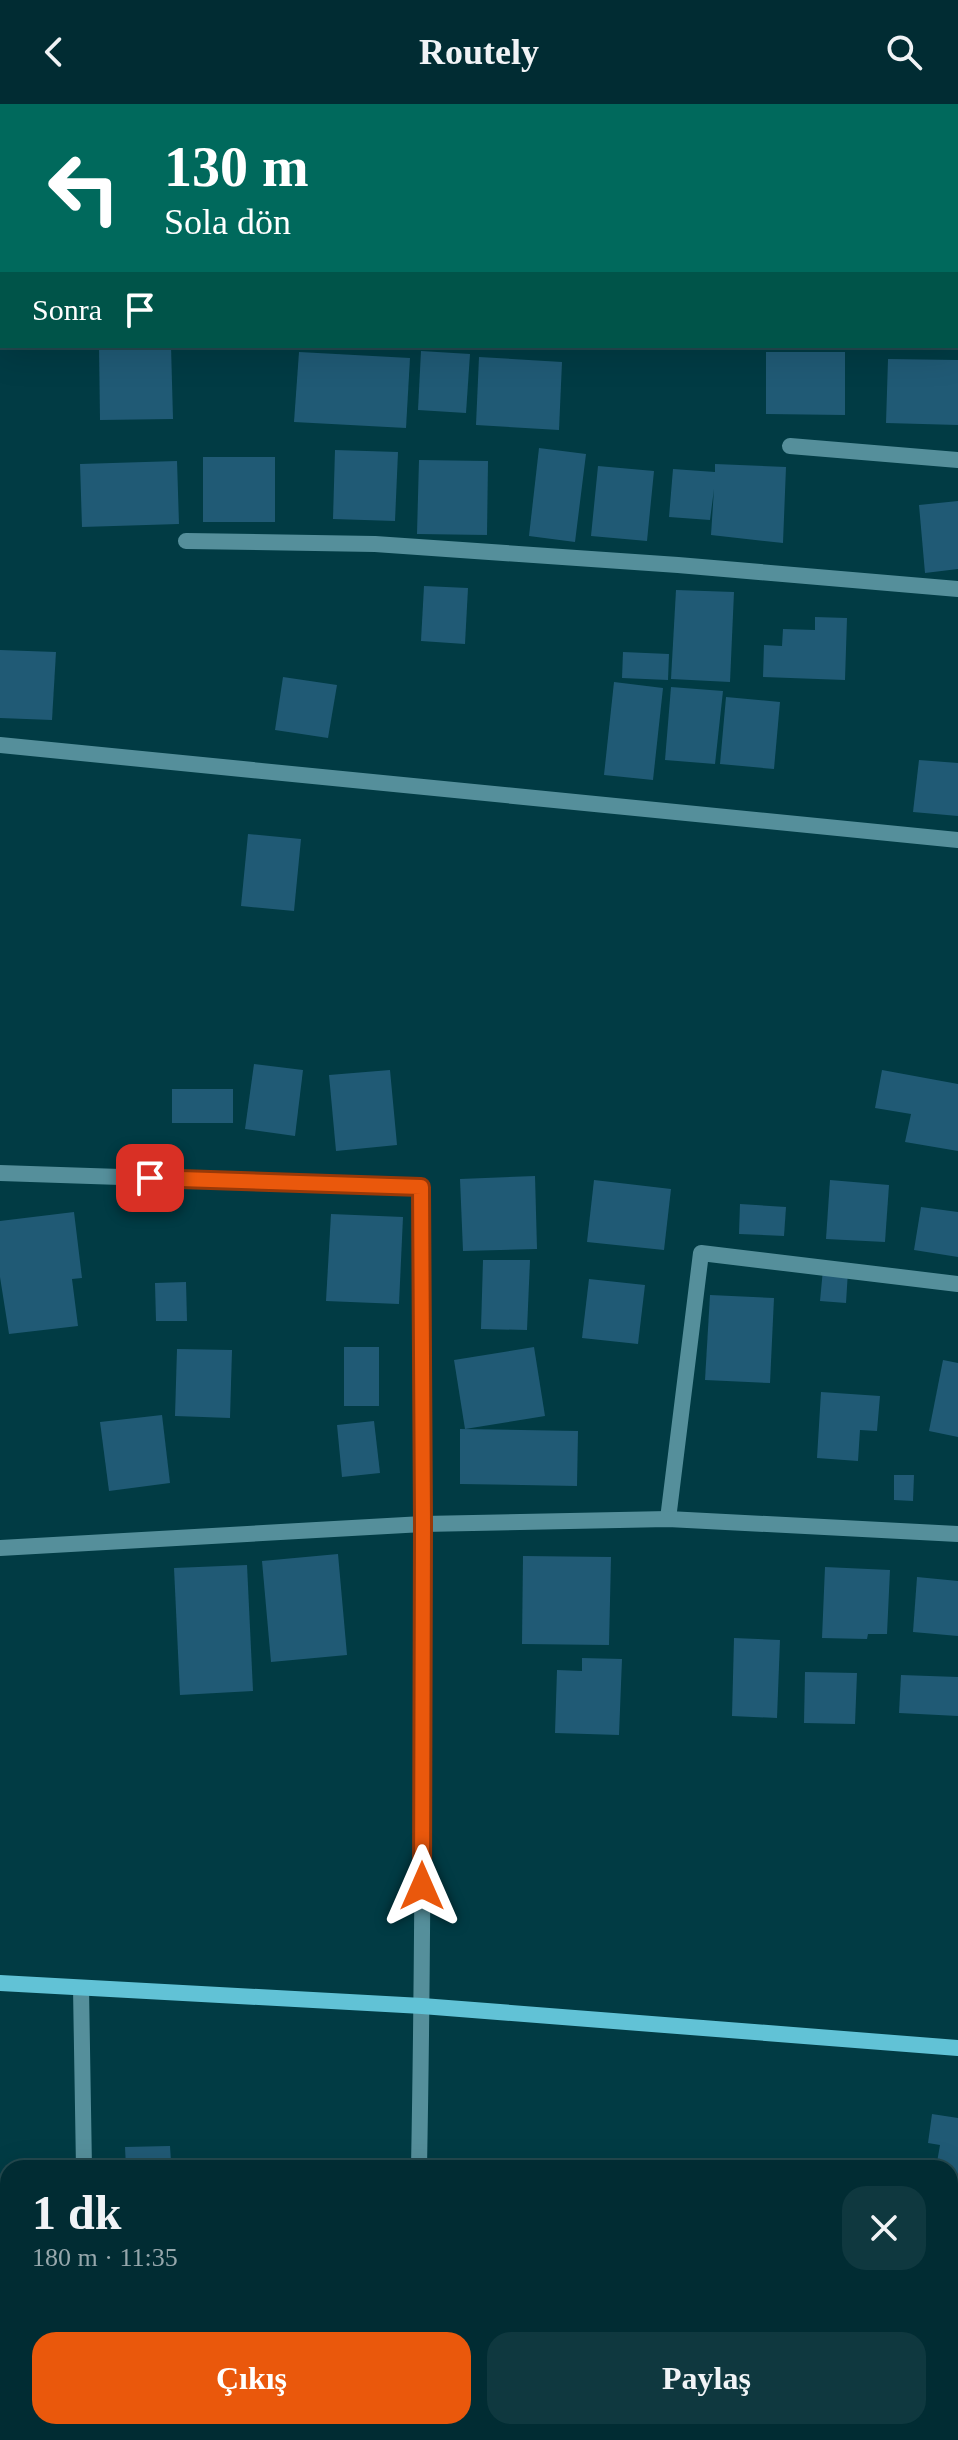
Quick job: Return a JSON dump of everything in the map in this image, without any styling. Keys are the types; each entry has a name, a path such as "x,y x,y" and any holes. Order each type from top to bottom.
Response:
{"street":[{"path":"790,446 958,460"},
{"path":"186,541 375,544 958,589"},
{"path":"0,745 958,840"},
{"path":"0,1173 421,1187 423,1524 419,2160"},
{"path":"668,1519 701,1253 958,1284"},
{"path":"0,1548 423,1524 668,1519 958,1534"},
{"path":"0,1983 422,2006 958,2048"},
{"path":"81,1988 84,2160"}],"building":[{"path":"99,348 171,348 173,419 100,420"},
{"path":"421,351 470,354 466,413 418,410"},
{"path":"299,352 410,358 406,428 294,422"},
{"path":"766,352 845,352 845,415 766,414"},
{"path":"479,357 562,362 559,430 476,425"},
{"path":"888,359 958,360 958,425 886,423"},
{"path":"539,448 586,454 575,542 529,536"},
{"path":"335,450 398,452 395,521 333,519"},
{"path":"203,457 275,457 275,522 203,522"},
{"path":"419,460 488,461 487,535 417,534"},
{"path":"177,461 179,524 82,527 80,464"},
{"path":"715,464 786,467 783,543 711,535 714,489 710,520 669,517 673,469 715,472"},
{"path":"598,466 654,471 647,541 591,536"},
{"path":"958,501 958,569 925,573 919,505"},
{"path":"424,586 468,588 465,644 421,641"},
{"path":"676,590 734,592 730,682 671,679"},
{"path":"815,617 847,618 845,680 763,677 764,645 782,646 783,629 815,630"},
{"path":"0,650 56,652 52,720 0,718"},
{"path":"623,652 669,654 668,680 622,678"},
{"path":"283,677 337,685 328,738 275,730"},
{"path":"614,682 663,688 653,780 604,775"},
{"path":"671,687 723,691 715,764 665,760"},
{"path":"726,697 780,702 774,769 720,764"},
{"path":"919,760 958,763 958,816 913,812"},
{"path":"248,834 301,839 294,911 241,906"},
{"path":"254,1064 303,1070 295,1136 245,1129"},
{"path":"390,1070 397,1145 336,1151 329,1075"},
{"path":"882,1070 958,1084 958,1151 905,1142 911,1114 875,1108"},
{"path":"172,1089 233,1089 233,1123 172,1123"},
{"path":"535,1176 537,1249 463,1251 460,1179"},
{"path":"594,1180 671,1189 664,1250 587,1242"},
{"path":"830,1180 889,1185 885,1242 826,1239"},
{"path":"740,1204 786,1207 784,1236 739,1234"},
{"path":"921,1207 958,1212 958,1257 914,1250"},
{"path":"74,1212 82,1278 72,1279 78,1326 9,1334 0,1277 0,1221"},
{"path":"331,1214 403,1217 399,1304 326,1301"},
{"path":"483,1260 530,1260 527,1330 481,1329"},
{"path":"823,1269 848,1271 846,1303 820,1301"},
{"path":"589,1279 645,1285 638,1344 582,1338"},
{"path":"186,1282 187,1321 156,1321 155,1283"},
{"path":"710,1295 774,1298 770,1383 705,1380"},
{"path":"344,1347 379,1347 379,1406 344,1406"},
{"path":"534,1347 545,1416 465,1429 454,1360"},
{"path":"177,1349 232,1350 230,1418 175,1416"},
{"path":"943,1360 958,1363 958,1437 929,1431"},
{"path":"821,1392 880,1396 877,1431 860,1430 858,1461 817,1458"},
{"path":"162,1415 170,1483 109,1491 100,1422"},
{"path":"374,1421 380,1473 342,1477 337,1425"},
{"path":"460,1429 578,1431 577,1486 460,1484"},
{"path":"894,1475 914,1475 913,1501 894,1500"},
{"path":"338,1554 347,1655 271,1662 262,1561"},
{"path":"523,1556 611,1557 609,1645 522,1644"},
{"path":"247,1565 253,1691 180,1695 174,1568"},
{"path":"825,1567 890,1570 887,1634 868,1634 867,1639 822,1638"},
{"path":"917,1577 958,1581 958,1636 913,1632"},
{"path":"734,1638 780,1640 777,1718 732,1716"},
{"path":"582,1658 622,1659 619,1735 555,1733 557,1670 582,1671"},
{"path":"805,1672 857,1673 855,1724 804,1723"},
{"path":"901,1675 958,1677 958,1716 899,1713"},
{"path":"932,2114 958,2118 958,2160 937,2160 940,2145 928,2143"},
{"path":"170,2146 171,2160 126,2160 125,2147"}],"route":[{"path":"150,1178 421,1187 422,1886"}]}
